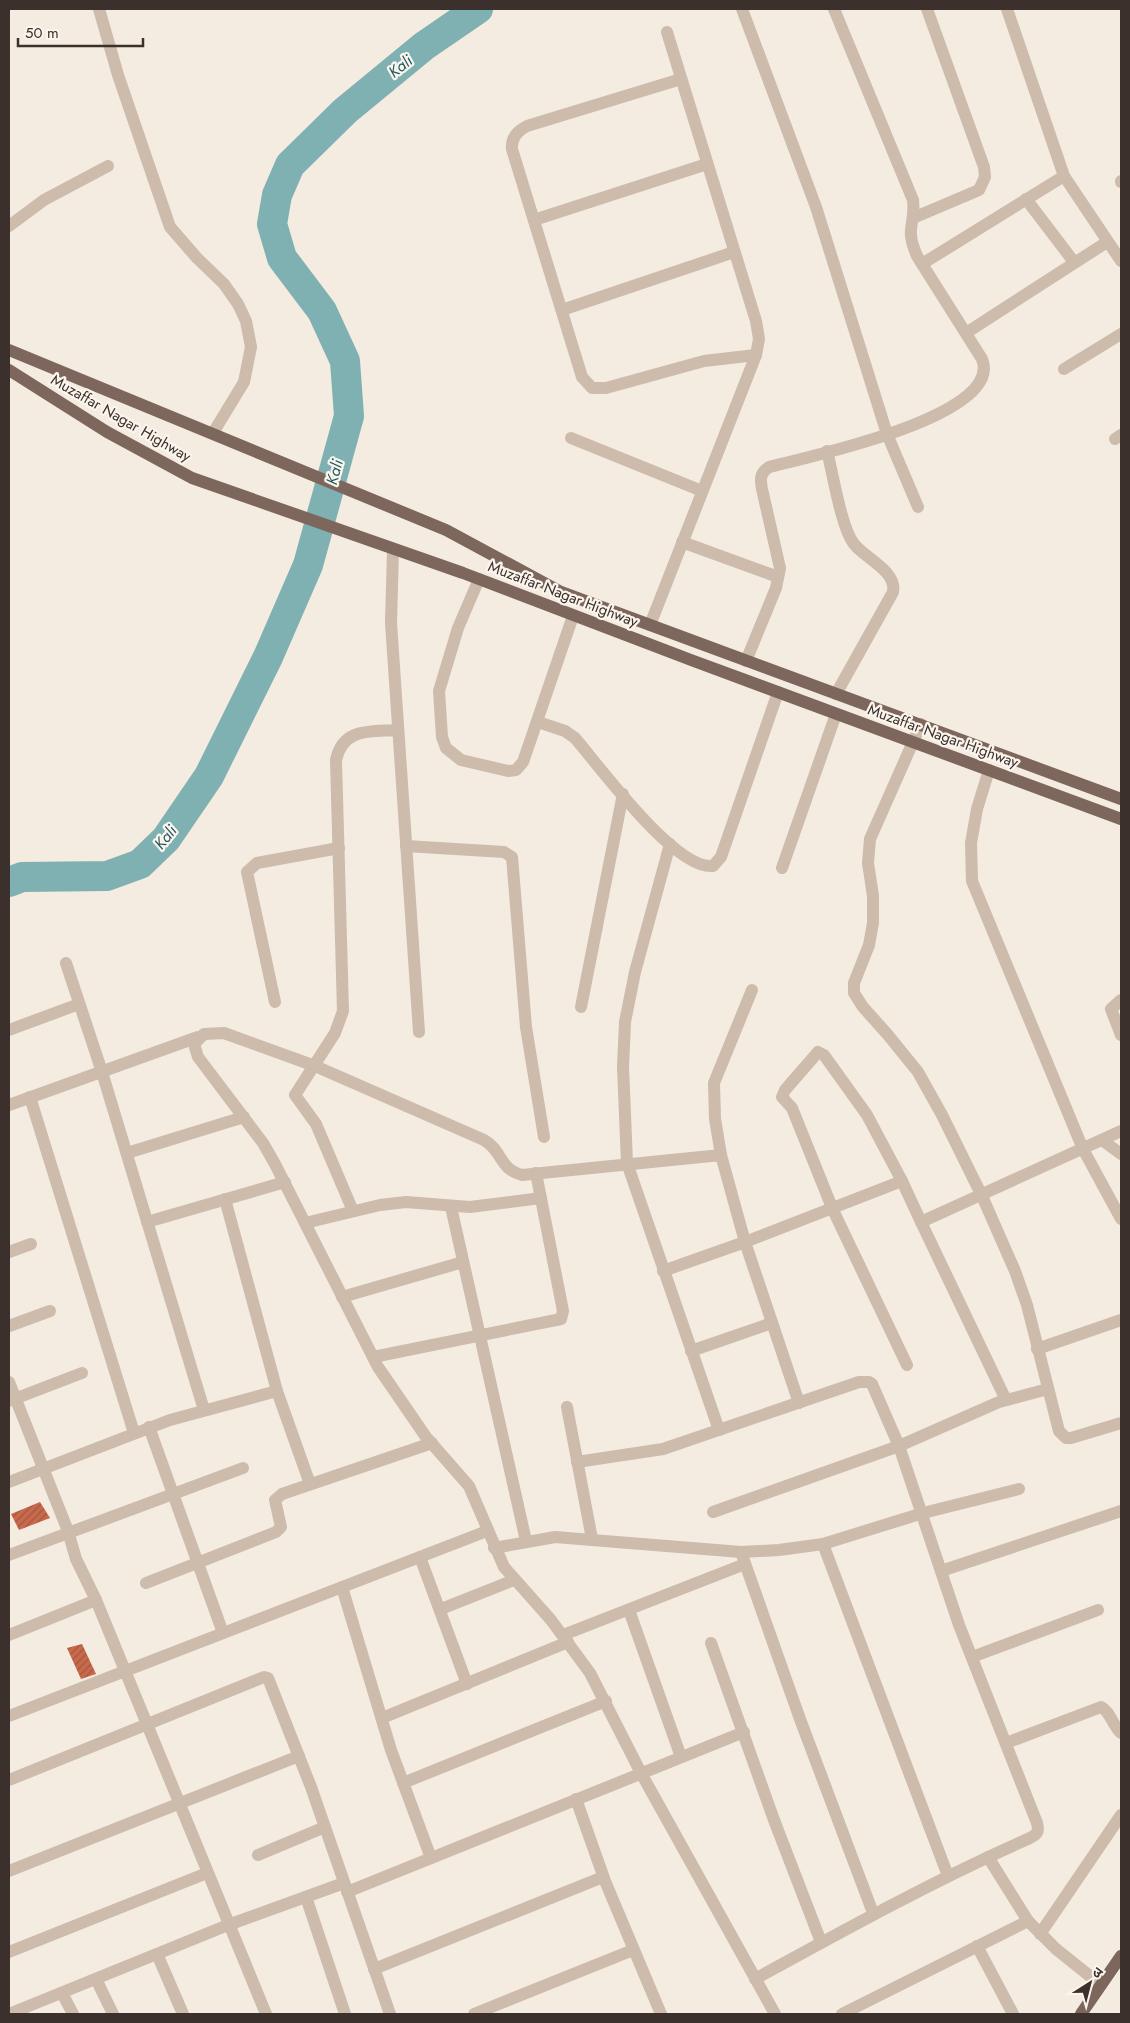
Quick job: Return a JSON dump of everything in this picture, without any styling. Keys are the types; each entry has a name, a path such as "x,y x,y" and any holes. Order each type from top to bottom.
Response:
{"main road":[{"name":"Muzaffar Nagar Highway","path":"9,350 410,515 478,546 561,592 1121,799"},
{"name":"Muzaffar Nagar Highway","path":"9,370 107,432 192,478 479,579 1121,819"},
{"path":"1080,2014 1120,1962"}],"street":[{"path":"98,9 118,75 170,227 196,258 224,284 238,304 246,322 250,347 244,382 218,435"},
{"path":"742,9 816,207 888,434 918,507"},
{"path":"746,661 776,588 780,568 760,478 763,471 769,467 888,434 936,416 958,405 975,389 985,374 986,367 922,264 910,239 913,200 834,9"},
{"path":"912,218 979,190 985,177 984,167 927,9"},
{"path":"1007,9 1048,135 1064,176 1106,242 1121,261"},
{"path":"650,625 756,355 759,339 756,321 666,32"},
{"path":"681,78 520,130 512,142 512,149 582,377 592,388 606,388 704,361 756,355"},
{"path":"534,220 707,164"},
{"path":"9,226 44,200 108,166"},
{"path":"922,264 1064,176"},
{"path":"1026,199 1074,262"},
{"path":"966,333 1106,242"},
{"path":"562,310 734,252"},
{"path":"1064,370 1121,334"},
{"path":"571,438 702,491"},
{"path":"827,451 852,541 863,554 892,578 895,585 893,592 836,694"},
{"path":"682,542 778,577"},
{"path":"388,548 391,623 419,1032"},
{"path":"479,579 449,654 439,692 442,737 446,748 462,760 508,771 516,770 527,755 574,616"},
{"path":"538,722 565,731 575,738 655,832 700,864 707,866 718,862 778,692"},
{"path":"782,868 836,714"},
{"path":"921,724 870,839 868,863 873,923 869,945 854,984 854,993 863,1007 918,1072 942,1115 982,1196 1015,1271 1027,1305 1059,1431 1066,1438 1121,1422"},
{"path":"353,1211 316,1124 295,1095 335,1033 343,1011 336,760 338,748 355,733 398,730"},
{"path":"989,770 977,809 971,843 972,882 1082,1149 1121,1219"},
{"path":"581,1007 622,794"},
{"path":"670,844 635,972 625,1022 623,1066 628,1163 663,1271 719,1430"},
{"path":"406,846 504,852 512,857 526,1027 544,1137"},
{"path":"275,1002 247,872 257,863 339,848"},
{"path":"66,963 102,1072 204,1410"},
{"path":"752,990 714,1083 715,1119 720,1155 745,1242 799,1403"},
{"path":"1121,1000 1111,1009 1121,1035"},
{"path":"9,1030 79,1004"},
{"path":"9,1105 198,1037 213,1033 224,1033 315,1066 484,1140 496,1149 501,1160 511,1172 522,1175 720,1155"},
{"path":"198,1037 194,1044 198,1057 263,1143 373,1357 400,1401 432,1443 469,1486 494,1548 504,1567 566,1639 590,1673 606,1701 641,1773 775,2014"},
{"path":"907,1365 833,1210 792,1108 782,1097 785,1090 818,1052 824,1055 867,1115 902,1181 1006,1400"},
{"path":"30,1098 134,1433"},
{"path":"127,1153 244,1117"},
{"path":"921,1222 982,1196 1121,1131"},
{"path":"1102,1140 1121,1154"},
{"path":"373,1357 558,1320 563,1316 536,1173"},
{"path":"663,1271 833,1210 902,1181"},
{"path":"147,1222 284,1182"},
{"path":"305,1223 353,1211 406,1202 470,1207 541,1198"},
{"path":"225,1199 277,1391 310,1484"},
{"path":"451,1206 526,1541"},
{"path":"9,1252 31,1244"},
{"path":"342,1296 463,1262"},
{"path":"9,1326 50,1311"},
{"path":"1037,1349 1121,1320"},
{"path":"691,1351 772,1323"},
{"path":"12,1400 82,1374"},
{"path":"9,1382 12,1400 43,1468 68,1532 76,1559 96,1600 266,2014"},
{"path":"577,1462 663,1449 859,1382 869,1382 899,1446 972,1657 1038,1830 1036,1835 873,1913 755,1979"},
{"path":"713,1512 899,1446 958,1418 1006,1400 1048,1389"},
{"path":"9,1482 134,1433 204,1410 277,1391"},
{"path":"566,1407 592,1539"},
{"path":"149,1428 223,1633"},
{"path":"146,1583 280,1530 275,1500 282,1494 432,1443"},
{"path":"9,1555 173,1492 243,1468"},
{"path":"382,1718 467,1684 743,1558 779,1550 823,1544 922,1513 1019,1489"},
{"path":"941,1570 1121,1511"},
{"path":"9,1716 487,1531"},
{"path":"494,1548 555,1537 592,1539 743,1558"},
{"path":"823,1544 948,1876"},
{"path":"420,1557 467,1684"},
{"path":"743,1558 800,1719 873,1913"},
{"path":"441,1610 514,1580"},
{"path":"342,1588 403,1783 431,1858"},
{"path":"9,1635 96,1600"},
{"path":"628,1610 681,1757"},
{"path":"972,1657 1098,1610"},
{"path":"711,1643 774,1820 821,1942"},
{"path":"9,1780 264,1677 271,1682 300,1756 390,2014"},
{"path":"403,1783 606,1701"},
{"path":"1006,1743 1101,1707 1107,1710 1114,1725 1121,1733"},
{"path":"9,2014 228,1925 306,1897 346,1887 431,1858 744,1732"},
{"path":"9,1871 300,1756"},
{"path":"576,1799 603,1877 661,2014"},
{"path":"1040,1934 1121,1815"},
{"path":"258,1855 325,1827"},
{"path":"988,1857 1028,1921 1040,1934 1101,1985"},
{"path":"9,1952 207,1873"},
{"path":"374,1969 603,1877"},
{"path":"306,1897 344,2014"},
{"path":"842,2014 1028,1921"},
{"path":"977,1946 1013,2014"},
{"path":"474,2014 633,1950"},
{"path":"157,1954 183,2014"},
{"path":"96,1979 113,2014"},
{"path":"62,1993 73,2014"}],"building":[{"path":"40,1502 50,1518 19,1530 11,1514"},
{"path":"82,1644 96,1674 81,1679 67,1648"}],"waterway":[{"name":"Kali","path":"9,882 22,877 107,876 140,864 166,839 209,776 268,657 308,565 349,416 345,361 322,311 282,258 272,224 277,195 290,165 345,111 424,46 478,9"}]}
